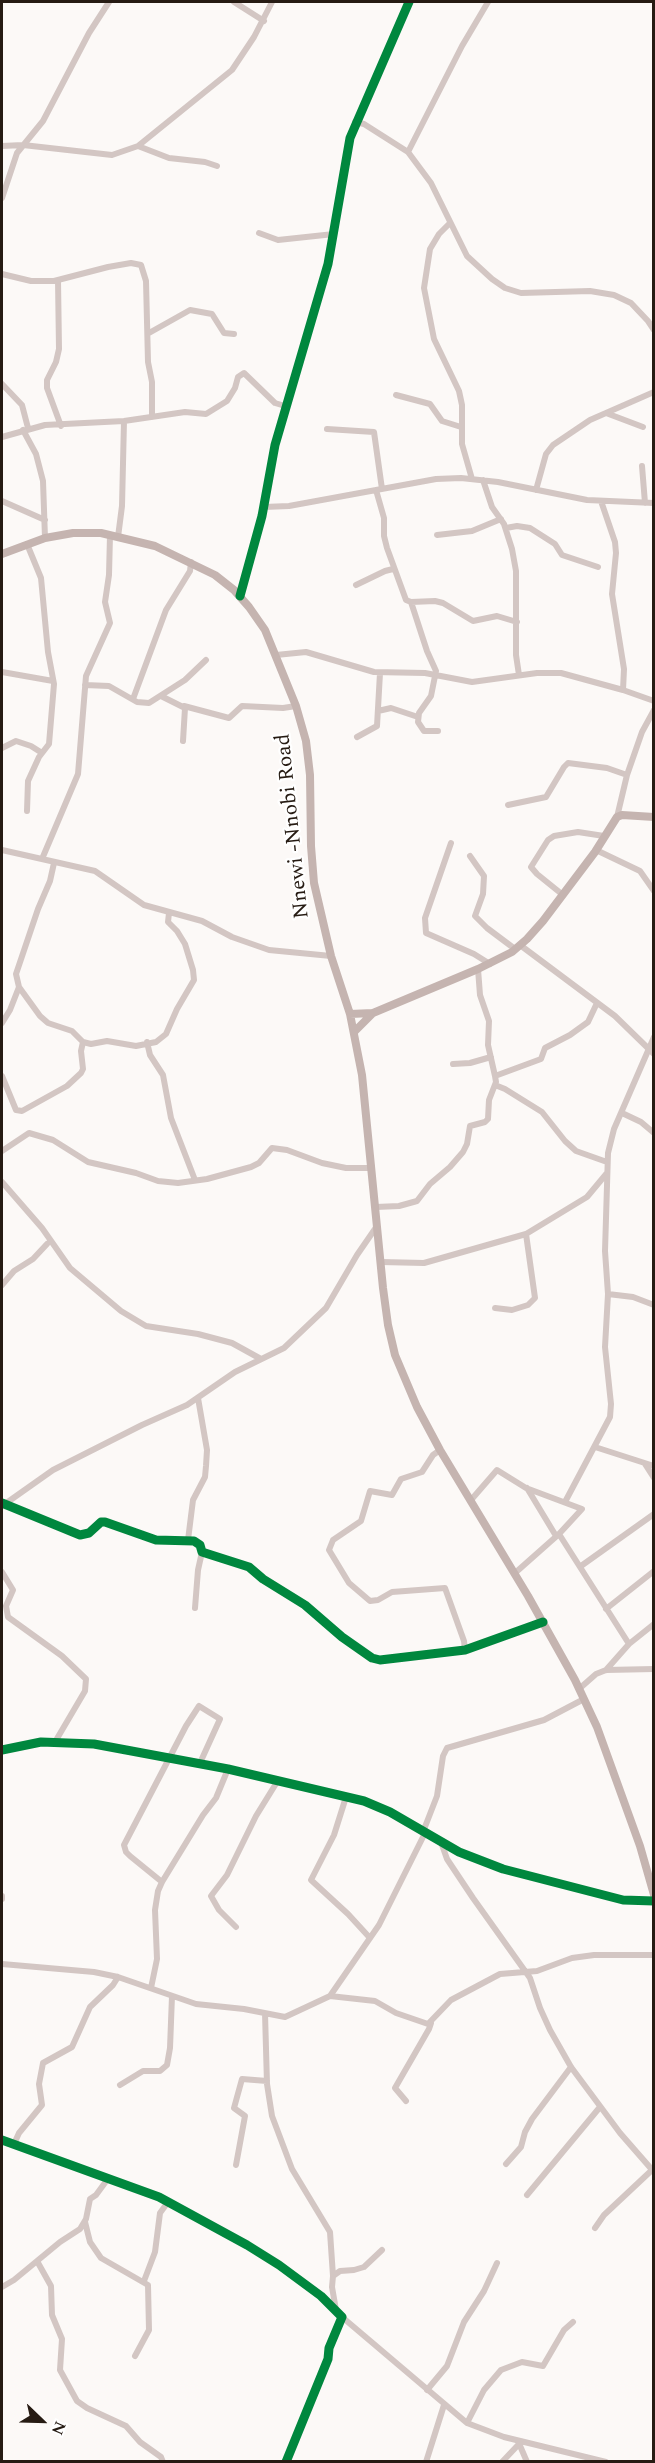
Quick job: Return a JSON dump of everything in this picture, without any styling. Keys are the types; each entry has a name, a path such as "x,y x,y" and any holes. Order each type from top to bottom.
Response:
{"main road":[{"name":"Nnewi -Nnobi Road","path":"2,554 45,538 73,533 114,536 155,546 215,575 240,597 265,630 296,706 306,741 310,775 314,883 331,956 350,1014 362,1075 388,1325 395,1355 417,1407 440,1450 515,1573 584,1699 597,1727 640,1846 653,1890"},
{"path":"350,1014 373,1013 490,964 518,947 542,923 596,850 617,817 622,815 654,817"},
{"path":"354,1032 373,1013"}],"street":[{"path":"2,198 15,159 23,145 35,134 43,121 89,33 109,2"},
{"path":"234,2 264,21"},
{"path":"2,146 23,145 112,155 138,146 232,70 264,21 272,2"},
{"path":"240,597 264,507 275,445 285,406 310,327 334,234 343,166 356,122 409,2"},
{"path":"408,152 462,46 488,2"},
{"path":"356,122 364,124 408,152 426,175 471,262 505,288 521,293 590,291 614,295 631,303 653,328"},
{"path":"138,146 169,158 205,162 217,166"},
{"path":"450,223 439,234 430,249 424,288 434,339 459,391 466,462 472,479"},
{"path":"260,233 278,240 334,234"},
{"path":"2,274 30,281 58,280 108,267 131,263 141,265 146,281 147,362 152,387 152,417"},
{"path":"58,280 59,349 56,362 47,380 47,388 61,426"},
{"path":"148,333 190,309 212,314 224,333 234,334"},
{"path":"2,437 26,429 124,421 185,412 206,414 232,395 238,377 244,373 275,403 285,406"},
{"path":"2,384 22,405 26,429 42,474 45,538"},
{"path":"536,489 542,463 549,449 579,426 654,392"},
{"path":"396,395 430,404 442,421 461,427"},
{"path":"606,413 643,427"},
{"path":"42,859 78,774 86,676 110,623 105,602 114,536 122,506 124,421"},
{"path":"327,429 374,432 384,536 393,569 406,600 443,603 473,621 497,616 517,622"},
{"path":"461,478 466,462"},
{"path":"642,466 645,503"},
{"path":"264,507 297,505 436,479 461,478 601,501 654,503"},
{"path":"483,480 492,507 506,528 516,571 516,655 519,675"},
{"path":"2,501 45,520"},
{"path":"601,501 615,542 613,606 624,669 623,690"},
{"path":"437,535 472,531 501,519"},
{"path":"506,528 517,526 530,528 555,544 562,555 598,567"},
{"path":"27,544 41,578 53,681 49,744 28,781 27,811"},
{"path":"133,699 166,610 190,571 190,562"},
{"path":"356,585 393,569"},
{"path":"411,602 427,651 436,668 431,696 418,717"},
{"path":"276,655 306,652 380,673 436,675 472,682 519,675 561,673 654,701"},
{"path":"85,685 109,686 133,699 149,703 184,680 206,660"},
{"path":"2,672 53,681"},
{"path":"357,737 376,728 380,673"},
{"path":"161,696 184,706 229,718 242,706 284,708 296,706"},
{"path":"183,741 183,722 187,712 184,706"},
{"path":"378,711 391,708 418,717"},
{"path":"617,817 627,776 642,732 654,710"},
{"path":"418,717 422,729 428,732 438,731"},
{"path":"2,748 16,741 42,753"},
{"path":"508,805 546,797 568,763 608,768 627,776"},
{"path":"563,895 531,867 548,840 554,836 578,832 604,836"},
{"path":"451,843 425,918 426,933 474,954 490,964"},
{"path":"2,850 95,871 144,905 202,921 232,937 269,950 331,956"},
{"path":"596,850 640,871 654,891"},
{"path":"470,856 484,876 483,894 476,916 487,928 597,1003 628,1028 651,1051"},
{"path":"54,863 50,881 16,974 19,987 40,1016 48,1023 72,1031 83,1042 91,1044 107,1041 130,1046 160,1040 166,1034 194,980 185,945 177,931 168,922 169,913"},
{"path":"376,1207 413,1204 430,1184 450,1167 467,1144 471,1126 487,1121 495,1076 488,1045 489,1021 480,995 478,969"},
{"path":"2,1023 19,987"},
{"path":"495,1076 541,1059 544,1048 570,1035 588,1022 597,1003"},
{"path":"565,1502 610,1417 611,1404 605,1347 608,1294 605,1251 607,1162 611,1140 651,1051 654,1037"},
{"path":"2,1076 16,1110 21,1112 67,1086 81,1074 83,1042"},
{"path":"147,1042 150,1055 163,1075 171,1118 195,1180"},
{"path":"453,1064 491,1057"},
{"path":"495,1085 542,1112 576,1151 607,1162"},
{"path":"622,1113 641,1122 654,1133"},
{"path":"2,1150 29,1133 53,1140 88,1162 167,1182 195,1180 251,1167 259,1163 272,1148 287,1150 322,1163 372,1168"},
{"path":"381,1262 424,1263 526,1234 587,1197 608,1173"},
{"path":"2,1182 31,1214 70,1268 121,1311 142,1324 232,1343 261,1359"},
{"path":"3,1505 53,1470 127,1432 187,1406 235,1372 284,1348 326,1308 357,1255 378,1226"},
{"path":"495,1308 512,1310 528,1305 535,1298 526,1234"},
{"path":"2,1285 14,1271 33,1259 47,1244"},
{"path":"608,1294 633,1297 654,1305"},
{"path":"188,1540 193,1500 206,1471 207,1450 198,1398"},
{"path":"595,1447 654,1466"},
{"path":"440,1450 433,1455 422,1472 401,1479 392,1495 370,1491 361,1521 333,1540 329,1550 349,1584 370,1601 378,1600 392,1592 445,1588 464,1641 465,1650"},
{"path":"645,1464 654,1478"},
{"path":"471,1500 497,1470 526,1488 581,1508 582,1511 558,1535 515,1573"},
{"path":"526,1488 581,1566 629,1644"},
{"path":"3,1505 80,1535 89,1533 101,1522 105,1522 156,1540 188,1540 200,1545 202,1552 195,1608"},
{"path":"581,1566 654,1514"},
{"path":"202,1552 249,1567 263,1579 305,1605 342,1637 372,1658 391,1659 465,1650 543,1622"},
{"path":"606,1609 654,1571"},
{"path":"2,1572 13,1590 6,1606 8,1617 62,1656 86,1679 86,1691 55,1742"},
{"path":"606,1670 629,1644 654,1624"},
{"path":"579,1689 596,1674 606,1670 654,1669"},
{"path":"2,1964 94,1972 118,1977 196,2004 285,2017 330,1996 388,1908 424,1832 437,1796 443,1756 447,1748 544,1720 584,1699"},
{"path":"162,1882 130,1856 123,1846 186,1726 199,1706 220,1719 200,1763"},
{"path":"2,1747 55,1742 94,1743 228,1769 364,1801 390,1812 468,1856 503,1869 623,1900 654,1901"},
{"path":"151,1988 157,1959 155,1910 162,1882 216,1798 228,1769"},
{"path":"236,1927 219,1910 211,1896 227,1875 256,1816 277,1782"},
{"path":"346,1797 334,1835 311,1880 348,1914 369,1938"},
{"path":"441,1842 447,1859 477,1905 526,1972 546,2023 572,2067 600,2107 653,2171 604,2215 595,2228"},
{"path":"406,2101 394,2088 431,2023 451,2000 500,1974 537,1971 572,1958 594,1955 654,1955"},
{"path":"14,2144 19,2133 42,2105 39,2084 43,2063 72,2047 90,2007 113,1985 118,1977"},
{"path":"120,2085 143,2071 160,2071 167,2065 172,1996"},
{"path":"330,1996 375,2001 404,2016 425,2024 431,2023"},
{"path":"265,2013 267,2081 272,2116 292,2169 330,2232 333,2276 331,2280 337,2311"},
{"path":"507,2164 521,2147 525,2132 532,2120 572,2067"},
{"path":"236,2165 245,2116 234,2108 242,2079 267,2081"},
{"path":"526,2195 600,2107"},
{"path":"2,2140 168,2202 247,2245 321,2296 342,2317 467,2423 518,2442 606,2462"},
{"path":"2,2287 14,2280 60,2242 81,2229 85,2222 90,2199 96,2195 107,2180"},
{"path":"144,2281 155,2252 160,2213 168,2202"},
{"path":"85,2222 90,2242 101,2258 144,2281 149,2291 150,2325 135,2356"},
{"path":"333,2276 340,2271 354,2270 364,2266 382,2250"},
{"path":"37,2261 51,2286 52,2315 62,2339 60,2370 77,2401 126,2426 140,2442 161,2457 163,2462"},
{"path":"427,2390 447,2366 464,2322 484,2291 497,2263"},
{"path":"286,2462 328,2359 329,2348 342,2317"},
{"path":"467,2423 484,2390 501,2370 522,2362 543,2366 564,2330 573,2322"},
{"path":"426,2462 444,2405"},
{"path":"502,2462 518,2442"},
{"path":"518,2442 527,2462"}],"cycle path":[{"path":"240,596 262,516 275,445 328,264 350,138 409,2"},
{"path":"2,1503 80,1535 89,1533 101,1522 105,1522 156,1540 194,1541 200,1545 202,1552 249,1567 263,1579 305,1605 342,1637 372,1658 380,1660 465,1650 543,1622"},
{"path":"2,1750 41,1742 94,1744 228,1769 364,1801 390,1812 459,1852 503,1869 623,1900 654,1901"},
{"path":"2,2140 159,2197 279,2265 321,2296 342,2317 329,2348 328,2359 286,2462"}]}
